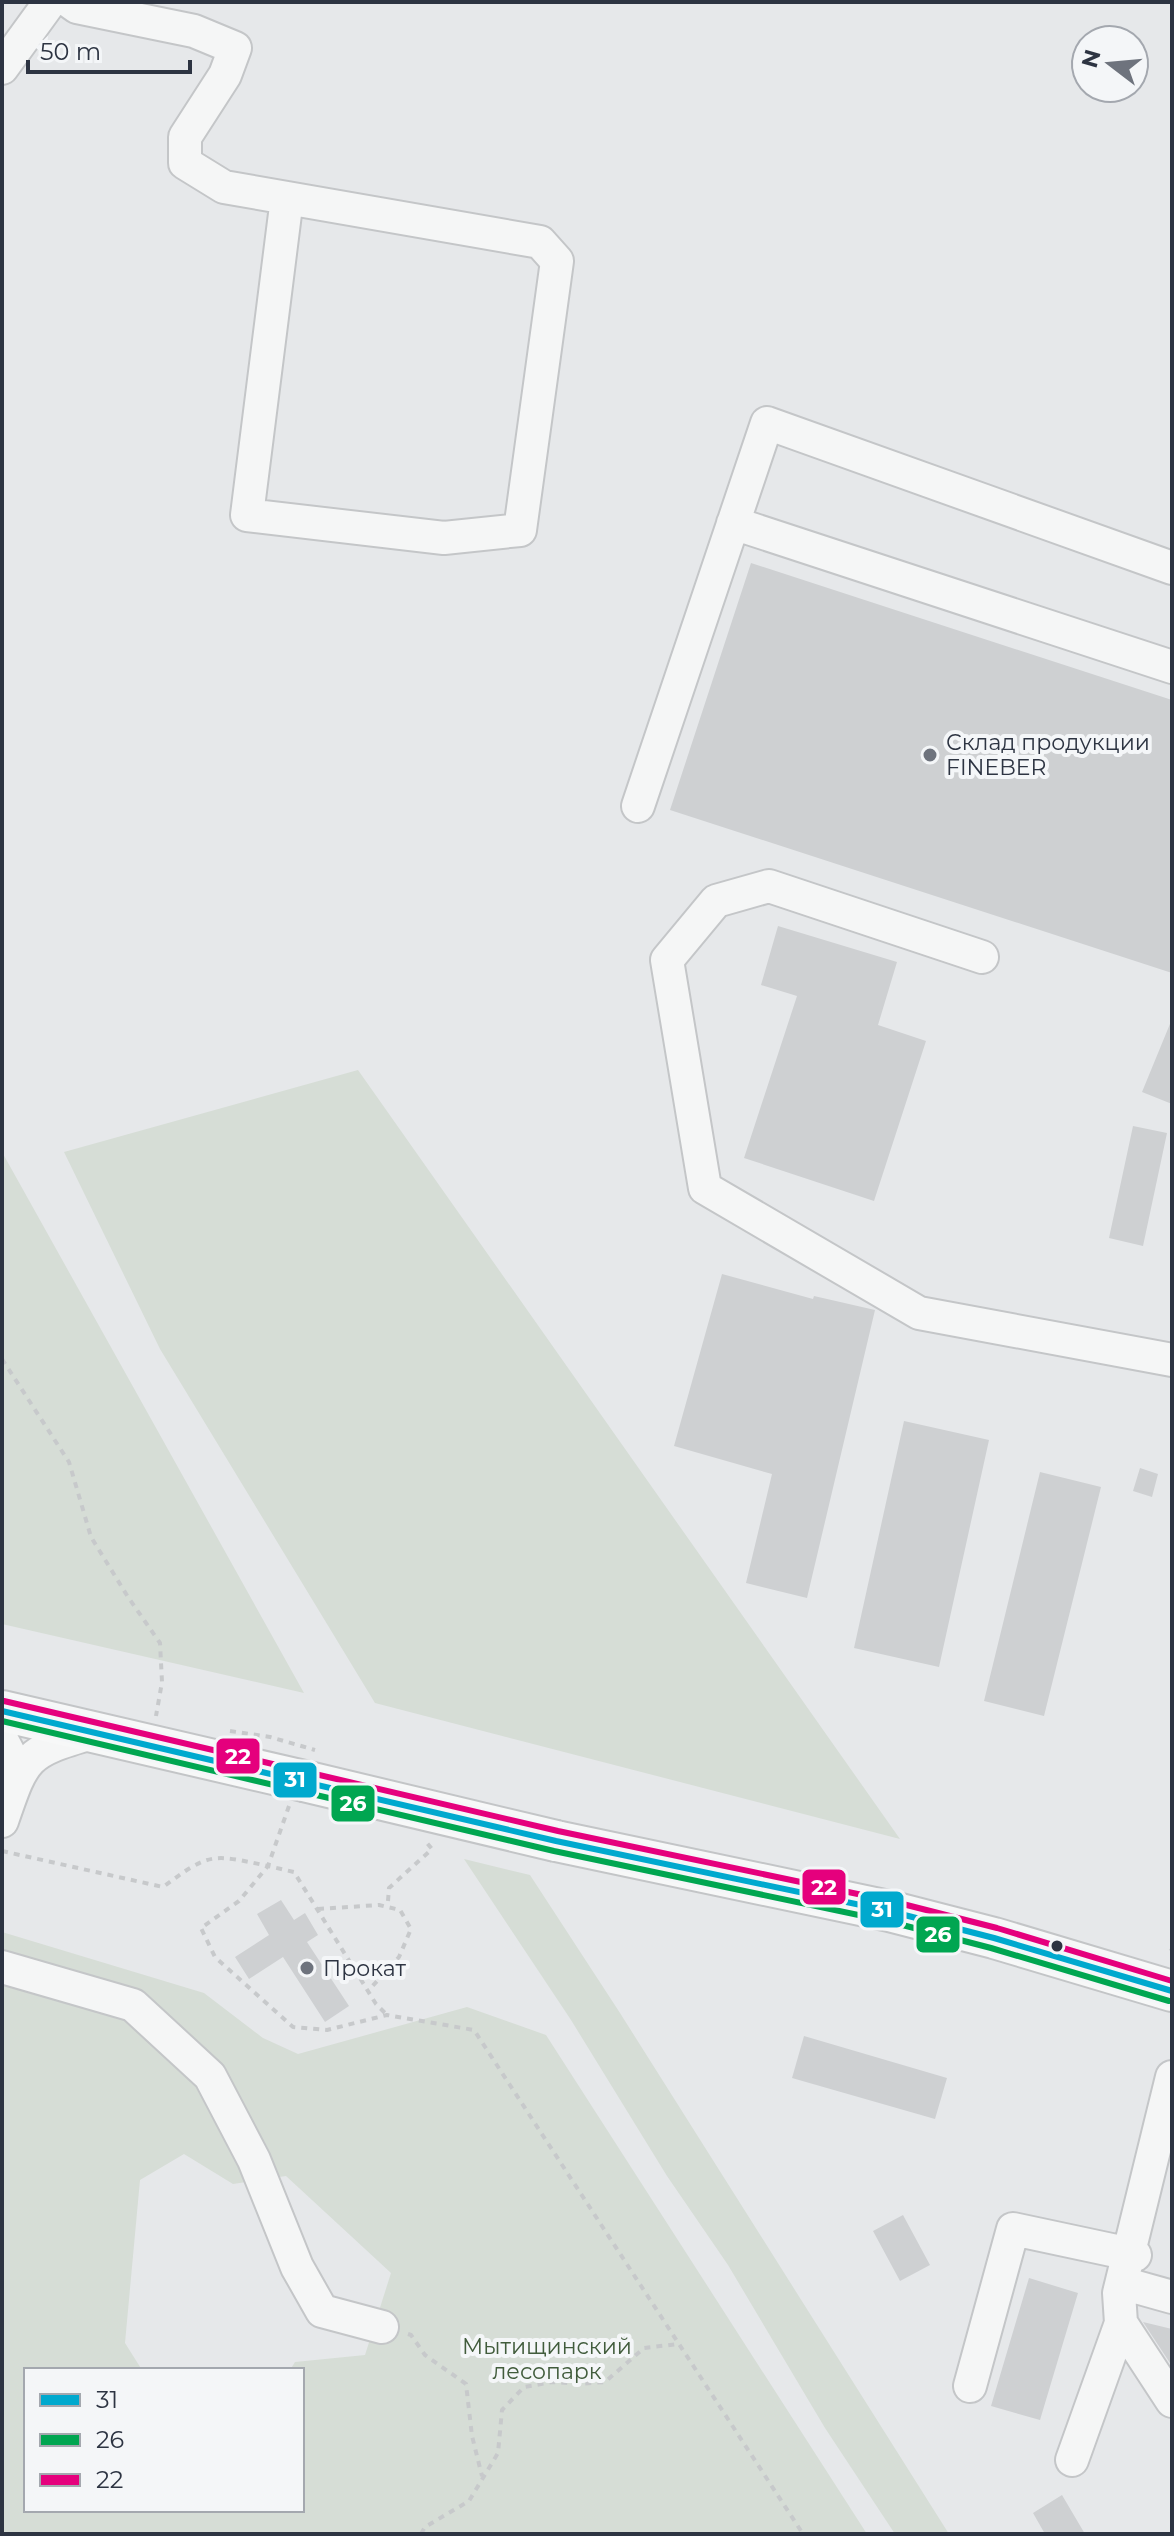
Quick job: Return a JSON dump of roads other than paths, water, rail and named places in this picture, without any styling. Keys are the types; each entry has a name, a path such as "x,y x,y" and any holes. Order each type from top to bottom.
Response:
{"main road":[{"path":"2,1711 297,1790 889,1911 994,1938 1172,1991"}],"street":[{"path":"2,68 50,2"},
{"path":"70,2 77,7 194,31 235,48 225,75 185,137 185,163 224,187 540,242 557,261 520,530 444,538 247,515 287,198"},
{"path":"638,806 767,423 1172,568"},
{"path":"733,523 1172,667"},
{"path":"982,957 769,886 716,901 667,960 705,1188 919,1313 1172,1360"},
{"path":"2,1821 15,1781 25,1763 40,1751 92,1733"},
{"path":"2,1740 13,1761 15,1781"},
{"path":"2,1967 133,2005 210,2076 254,2160 297,2267 322,2311 382,2327"},
{"path":"1072,2460 1121,2323 1119,2293 1129,2264 1172,2077"},
{"path":"970,2386 1013,2229 1129,2264 1172,2297"},
{"path":"1121,2323 1172,2401"}],"place":[{"name":"Склад продукции FINEBER","path":"930,755"},
{"name":"Прокат","path":"307,1968"}],"park label":[{"name":"Мытищинский лесопарк","path":"547,2358"}]}
